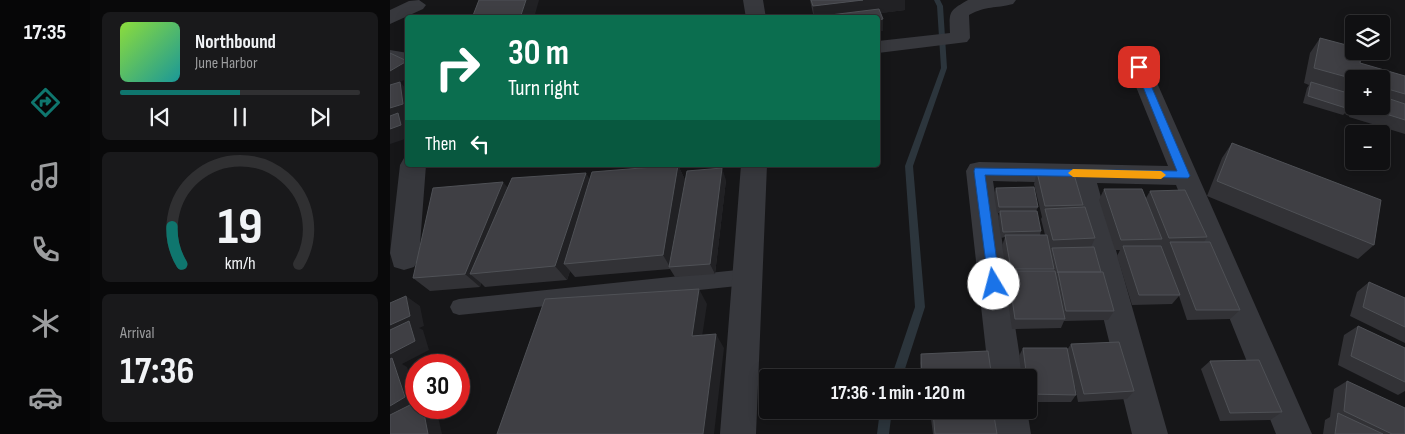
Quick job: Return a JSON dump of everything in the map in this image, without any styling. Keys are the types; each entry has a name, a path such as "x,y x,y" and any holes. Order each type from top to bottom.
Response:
{"street":[{"path":"754,0 756,15"},
{"path":"880,47 960,38 959,13 979,2 1006,0"},
{"path":"390,18 416,5"},
{"path":"390,57 405,60"},
{"path":"1139,67 1294,434"},
{"path":"404,258 413,167"},
{"path":"738,434 754,167"},
{"path":"1005,369 979,171 1184,176"},
{"path":"1081,173 1150,434"},
{"path":"1012,419 1014,434"}],"lane":[{"path":"459,307 748,277"}],"building":[{"path":"479,0 526,0 521,15 473,15"},
{"path":"811,0 863,0 813,6"},
{"path":"879,9 883,19 880,20 880,15 830,15"},
{"path":"1320,38 1345,45 1345,60 1360,60 1360,63 1384,70 1345,70 1345,77 1314,68"},
{"path":"390,53 405,60 405,62 390,71"},
{"path":"1390,72 1405,76 1405,94 1390,90"},
{"path":"400,82 403,104 390,108 390,85"},
{"path":"1311,82 1345,92 1345,108 1308,96"},
{"path":"1390,99 1405,104 1405,120 1389,115"},
{"path":"398,113 401,125 390,129 390,116"},
{"path":"1232,143 1381,200 1374,245 1217,181"},
{"path":"678,167 663,255 564,264 592,172"},
{"path":"722,168 710,264 669,267 687,171"},
{"path":"1073,171 1083,205 1045,206 1037,172"},
{"path":"586,173 555,266 470,274 512,178"},
{"path":"503,182 465,274 413,278 433,188"},
{"path":"1034,187 1038,207 999,207 996,188"},
{"path":"1104,189 1142,189 1162,239 1121,240"},
{"path":"1185,190 1207,237 1169,238 1150,191"},
{"path":"1085,207 1095,238 1053,240 1045,209"},
{"path":"1000,211 1037,211 1041,231 1003,232"},
{"path":"1005,235 1047,235 1054,269 1011,269"},
{"path":"1170,242 1210,242 1240,310 1196,310"},
{"path":"1123,246 1161,246 1180,295 1139,295"},
{"path":"1094,247 1101,272 1058,273 1052,248"},
{"path":"1008,271 1055,271 1065,319 1015,319"},
{"path":"1058,272 1103,272 1114,311 1066,311"},
{"path":"1369,282 1405,298 1405,327 1363,307"},
{"path":"699,289 692,336 716,334 703,434 497,434 545,299"},
{"path":"406,296 410,316 390,325 390,303"},
{"path":"409,321 415,341 390,354 390,330"},
{"path":"1358,326 1405,348 1405,382 1351,356"},
{"path":"1119,342 1134,391 1084,394 1071,344"},
{"path":"1023,348 1067,348 1076,395 1037,394 1037,369 1026,369"},
{"path":"988,351 991,369 922,369 921,354"},
{"path":"392,358 405,397 390,406 390,359"},
{"path":"1259,360 1282,412 1230,413 1210,361"},
{"path":"1347,381 1405,408 1405,434 1392,434 1344,411"},
{"path":"405,408 405,419 425,419 428,434 390,434 390,415"},
{"path":"1338,413 1383,434 1335,434"},
{"path":"934,419 994,419 997,434 935,434"}],"waterway":[{"path":"899,369 920,307 909,166 944,68 940,6 937,0"},
{"path":"883,434 885,419"}],"slow traffic":[{"path":"1073,173 1161,175"}],"route":[{"path":"994,284 979,171 1184,176 1139,67"}]}
